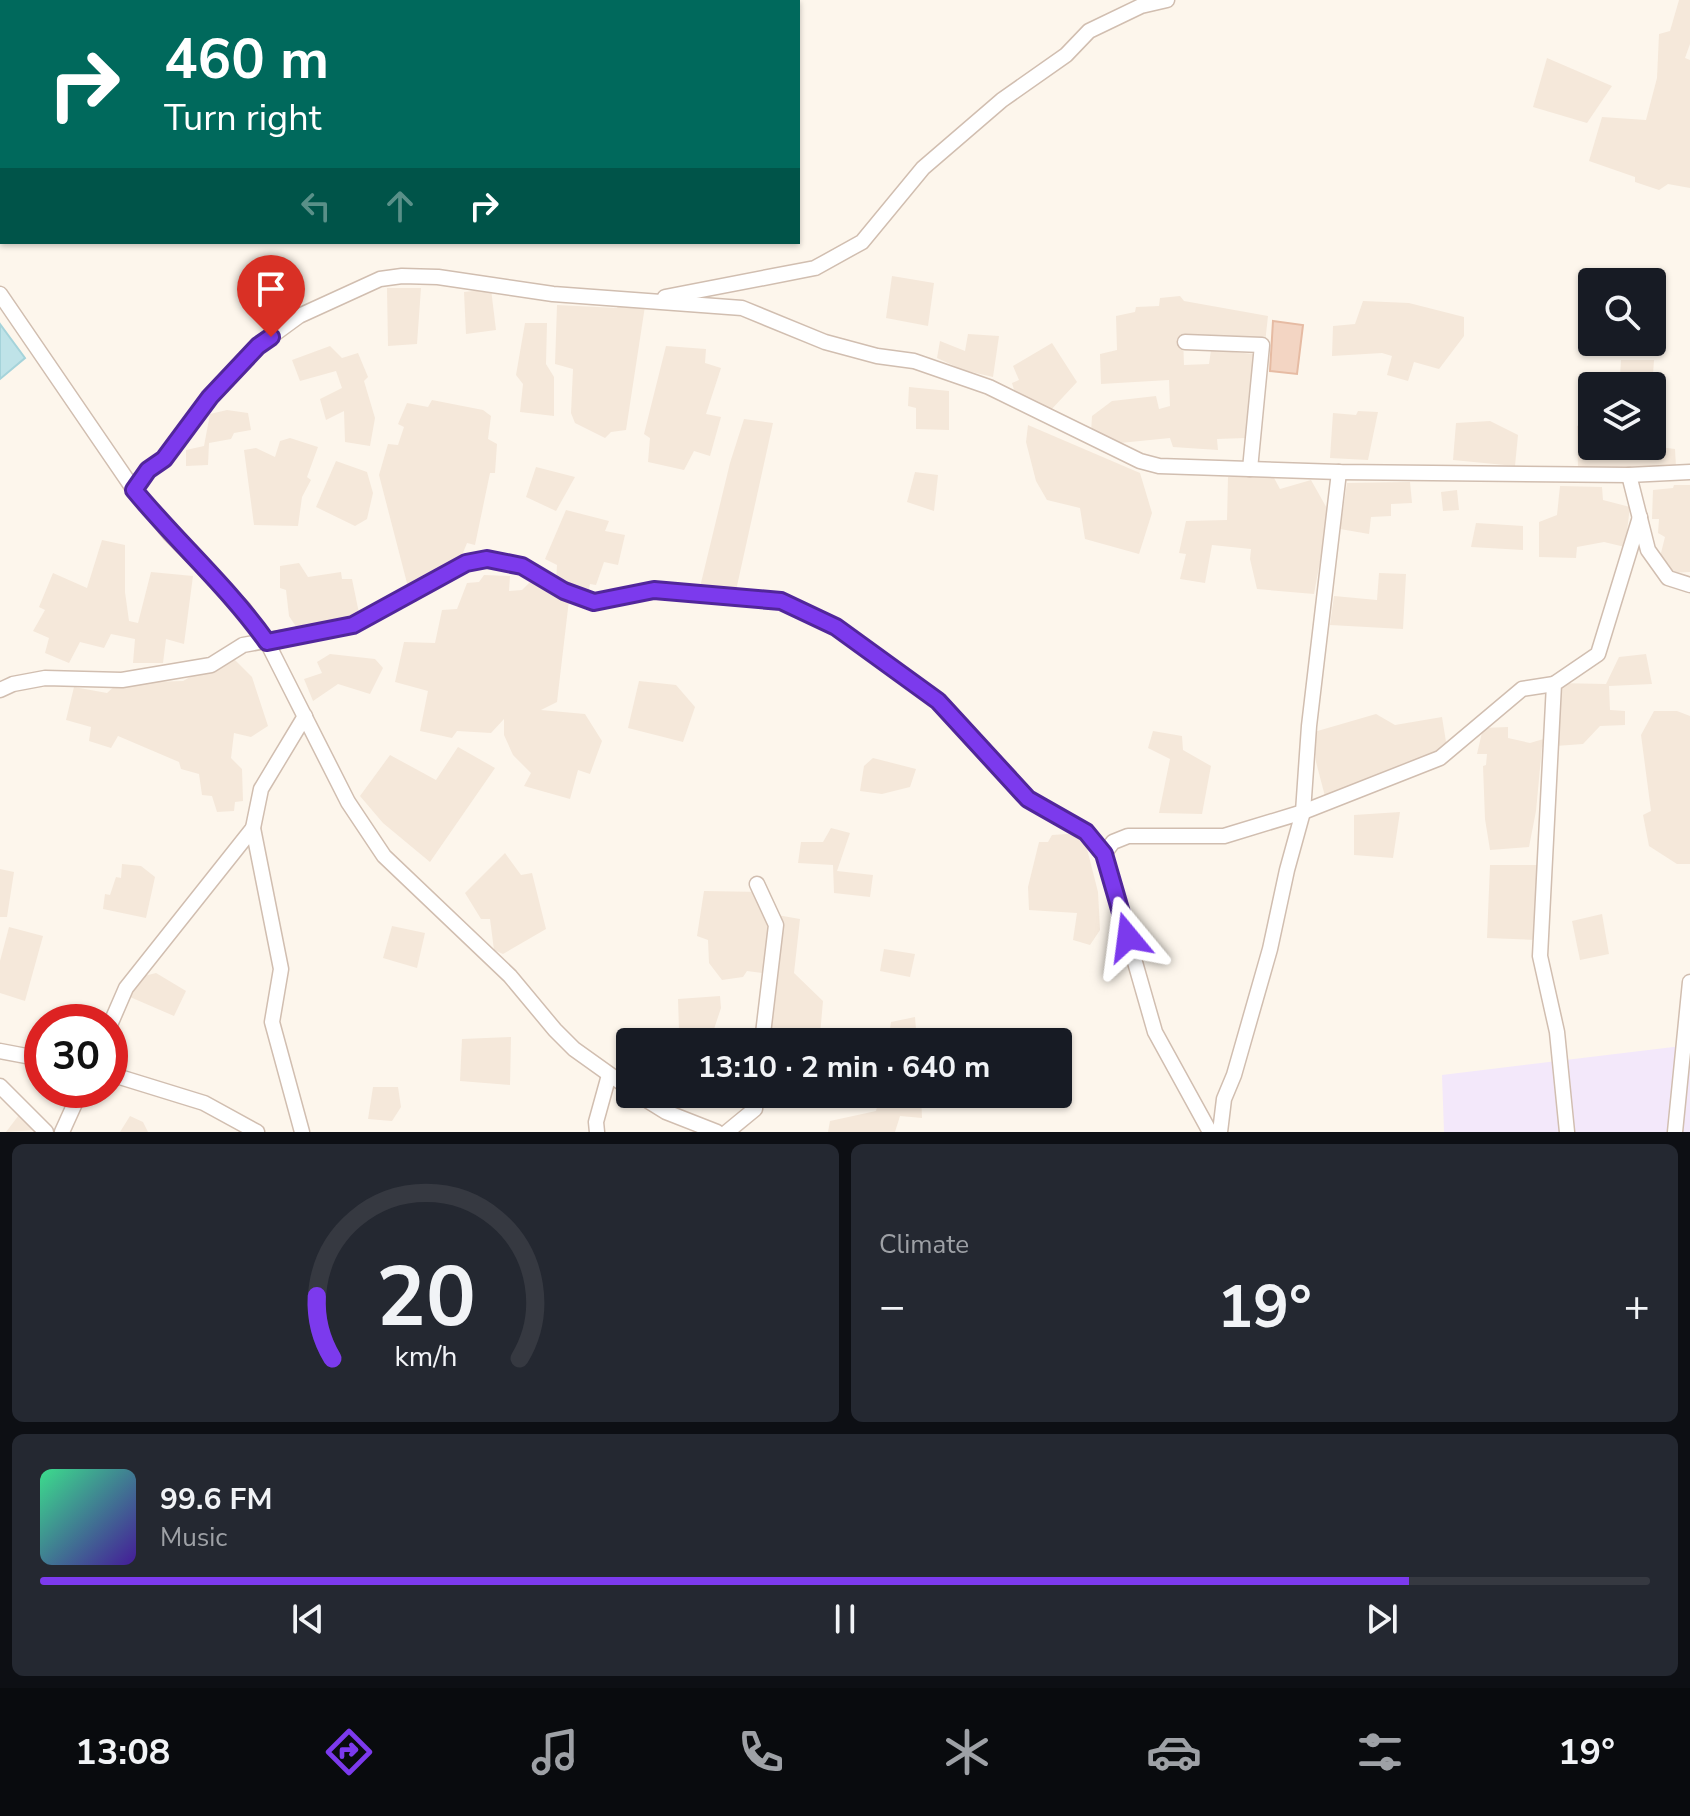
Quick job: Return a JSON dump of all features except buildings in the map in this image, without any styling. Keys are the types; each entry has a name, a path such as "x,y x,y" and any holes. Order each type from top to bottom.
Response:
{"street":[{"path":"643,301 815,268 862,242 923,168 1002,100 1066,55 1089,31 1141,6 1167,0"},
{"path":"134,490 148,470 164,459 210,397 258,346 299,316 380,279 402,276 438,277 553,294 742,308 825,342 939,368 989,387 1140,461 1159,466 1339,472 1629,475 1690,472"},
{"path":"0,294 134,490 169,533 244,609 267,642 348,802 384,856 510,976 574,1049 616,1080"},
{"path":"1185,342 1262,345 1250,469"},
{"path":"1220,1132 1224,1099 1234,1075 1270,949 1303,812 1314,683 1339,472"},
{"path":"1629,475 1648,550 1668,578 1690,585"},
{"path":"1104,854 1113,842 1128,836 1224,836 1303,812 1440,758 1522,689 1554,684 1598,654 1640,517"},
{"path":"0,690 13,684 45,678 122,680 211,665 243,645 353,625 466,563 487,559 522,566 564,591 594,602 654,590 781,601 836,627 938,701 1028,799 1086,832 1104,854 1155,1032 1210,1132"},
{"path":"1554,684 1540,956 1557,1032 1567,1132"},
{"path":"302,1132 272,1022 281,969 253,828 261,789 305,716"},
{"path":"119,1004 126,988 253,828"},
{"path":"757,884 776,925 764,1028"},
{"path":"1675,1132 1690,982"},
{"path":"0,1051 24,1056"},
{"path":"597,1132 596,1122 609,1075"},
{"path":"128,1080 204,1103 257,1132"},
{"path":"0,1086 46,1132"},
{"path":"62,1132 73,1108"},
{"path":"660,1108 704,1130"},
{"path":"727,1132 755,1108"}],"shaded area":[{"path":"1679,0 1690,0 1690,44 1685,58 1690,60 1690,188 1668,184 1659,190 1635,182 1635,177 1589,161 1602,117 1646,120 1657,78 1659,34 1670,31"},
{"path":"1547,58 1612,86 1587,123 1533,107"},
{"path":"892,276 934,283 928,326 886,318"},
{"path":"387,288 421,288 417,344 388,346"},
{"path":"491,289 496,330 466,334 464,292"},
{"path":"1180,296 1184,301 1268,316 1265,343 1183,337 1184,365 1209,364 1211,350 1254,354 1246,438 1217,439 1218,450 1173,447 1170,438 1110,444 1091,433 1092,416 1112,401 1156,396 1159,409 1170,406 1169,380 1101,384 1100,354 1117,350 1116,316 1135,312 1136,307 1159,306 1160,298"},
{"path":"1363,301 1409,303 1464,317 1464,336 1439,369 1414,362 1408,381 1387,375 1392,356 1382,353 1332,356 1333,326 1355,324"},
{"path":"619,304 645,306 626,430 611,432 605,438 575,423 571,413 573,369 555,364 557,305 617,308"},
{"path":"525,323 547,323 546,364 554,377 554,416 520,412 523,384 516,375"},
{"path":"968,334 999,336 993,377 963,370 937,358 940,341 965,351"},
{"path":"1052,343 1077,382 1050,411 1015,393 1012,383 1019,380 1013,366"},
{"path":"330,346 342,358 358,353 368,377 364,381 375,418 370,446 345,442 344,411 326,420 320,399 342,388 336,371 300,381 292,360"},
{"path":"666,346 706,349 705,363 721,368 706,414 721,417 710,456 694,451 684,470 648,462 650,438 644,434"},
{"path":"1621,360 1654,360 1653,372 1620,372"},
{"path":"909,387 949,391 949,430 916,429 916,408 908,406"},
{"path":"432,400 483,410 491,416 488,439 497,444 495,473 490,473 475,545 467,543 458,565 408,587 379,475 388,444 398,445 404,427 398,424 407,403 428,407"},
{"path":"227,410 248,413 251,430 234,433 231,439 209,443 208,465 186,466 186,450 204,446 210,414"},
{"path":"1358,411 1378,412 1368,460 1330,458 1333,413 1356,415"},
{"path":"744,419 773,423 735,595 700,587"},
{"path":"1490,421 1518,435 1515,466 1453,460 1456,423"},
{"path":"1028,425 1140,473 1152,513 1139,554 1085,539 1080,508 1047,500 1036,481 1026,442"},
{"path":"1577,426 1578,460 1666,460 1666,448 1675,449 1676,467 1597,471 1578,467"},
{"path":"290,438 318,447 307,477 311,480 302,497 298,526 254,525 244,450 256,448 275,457 280,441"},
{"path":"336,461 367,472 373,493 367,519 355,526 316,507"},
{"path":"536,467 575,477 556,511 526,497"},
{"path":"915,472 938,475 934,511 907,502"},
{"path":"1273,476 1280,489 1311,480 1329,512 1314,594 1257,589 1250,559 1251,549 1212,545 1205,583 1180,579 1186,554 1179,553 1186,521 1227,520 1228,477"},
{"path":"1410,482 1412,503 1391,504 1391,516 1371,517 1369,534 1340,529 1347,483"},
{"path":"1674,485 1690,485 1690,572 1668,573 1669,564 1659,561 1665,537 1658,533 1659,519 1652,519 1653,490 1673,488"},
{"path":"1560,486 1602,487 1603,500 1630,507 1625,547 1604,542 1577,547 1576,558 1539,557 1539,522 1557,515"},
{"path":"1457,490 1459,510 1443,511 1441,492"},
{"path":"566,510 609,521 605,531 625,535 618,565 604,562 596,585 590,584 588,593 556,582 557,565 545,559"},
{"path":"1476,523 1523,526 1523,550 1471,547"},
{"path":"102,540 125,545 125,592 129,621 138,623 151,572 193,576 184,644 166,639 163,663 133,663 135,639 111,634 104,648 80,642 69,663 45,653 49,638 33,631 45,610 39,607 53,573 87,588"},
{"path":"299,563 308,577 341,572 342,579 352,579 360,618 297,628 289,616 286,590 280,588 280,566"},
{"path":"1379,573 1406,574 1403,629 1330,625 1334,596 1377,600"},
{"path":"484,575 510,576 509,591 522,590 532,580 569,600 557,702 541,710 585,714 602,741 590,774 578,770 570,799 524,786 531,773 513,755 504,735 504,719 491,733 457,731 452,738 420,731 428,691 395,682 404,642 435,643 442,610 457,609 467,583 479,582"},
{"path":"330,654 375,659 383,668 370,694 338,684 313,701 304,679 322,673 317,662"},
{"path":"1646,654 1652,684 1609,686 1610,710 1625,711 1625,725 1600,726 1583,744 1542,747 1529,847 1490,850 1485,819 1483,766 1486,765 1487,754 1477,754 1483,728 1508,727 1508,738 1530,743 1557,735 1557,683 1606,684 1619,657"},
{"path":"230,655 252,677 268,726 251,737 234,733 231,758 242,769 243,801 235,802 234,811 217,812 212,796 202,795 199,774 181,769 179,762 118,736 111,748 89,741 91,727 66,720 74,687 107,693 118,683 183,681"},
{"path":"639,681 676,685 695,707 683,742 628,728"},
{"path":"1654,711 1677,711 1690,716 1690,864 1677,864 1649,846 1643,815 1651,811 1641,735"},
{"path":"1376,714 1395,725 1442,717 1447,748 1405,763 1326,800 1316,762 1314,732"},
{"path":"1153,731 1182,736 1183,750 1211,766 1202,814 1159,813 1170,759 1148,748"},
{"path":"458,747 495,768 430,862 383,823 360,796 390,755 436,780"},
{"path":"873,758 916,769 910,787 882,794 860,791 864,766"},
{"path":"1400,812 1393,858 1354,855 1354,815"},
{"path":"831,828 850,833 837,871 873,875 870,897 834,893 833,865 798,863 801,842 823,842"},
{"path":"1083,833 1098,892 1100,930 1090,945 1073,940 1077,913 1029,910 1028,887 1039,842 1048,842 1052,835"},
{"path":"505,853 521,875 532,873 546,929 503,954 494,950 490,919 481,919 465,893"},
{"path":"122,864 141,866 155,877 146,918 103,909 105,894 110,895 116,877 121,878"},
{"path":"1490,865 1537,865 1536,940 1487,938"},
{"path":"0,869 14,872 7,917 0,917"},
{"path":"704,891 761,892 777,915 800,919 794,973 823,1001 821,1028 767,1028 776,975 747,971 743,977 722,980 709,963 708,940 697,936"},
{"path":"1602,914 1609,954 1580,960 1572,921"},
{"path":"392,926 425,933 417,968 383,958"},
{"path":"9,927 43,936 25,1001 0,993 0,961"},
{"path":"884,949 915,954 910,977 880,971"},
{"path":"156,973 186,991 174,1016 130,997 140,977"},
{"path":"720,996 721,1008 714,1028 679,1028 678,999"},
{"path":"915,1017 916,1028 890,1028 891,1022"},
{"path":"511,1037 510,1085 460,1081 462,1039"},
{"path":"1690,1045 1690,1132 1444,1132 1442,1075"},
{"path":"373,1087 398,1087 401,1107 392,1121 368,1119"},
{"path":"877,1108 922,1108 922,1118 900,1116 895,1132 828,1132 830,1121 876,1111"},
{"path":"22,1111 36,1130 6,1132"},
{"path":"130,1116 143,1122 148,1132 120,1132"}],"water":[{"path":"0,324 25,358 0,379"}],"route":[{"path":"271,337 258,346 210,397 164,459 148,470 134,490 169,533 244,609 267,642 353,625 466,563 487,559 522,566 564,591 594,602 654,590 781,601 836,627 938,701 1028,799 1086,832 1104,854 1128,937"}]}
